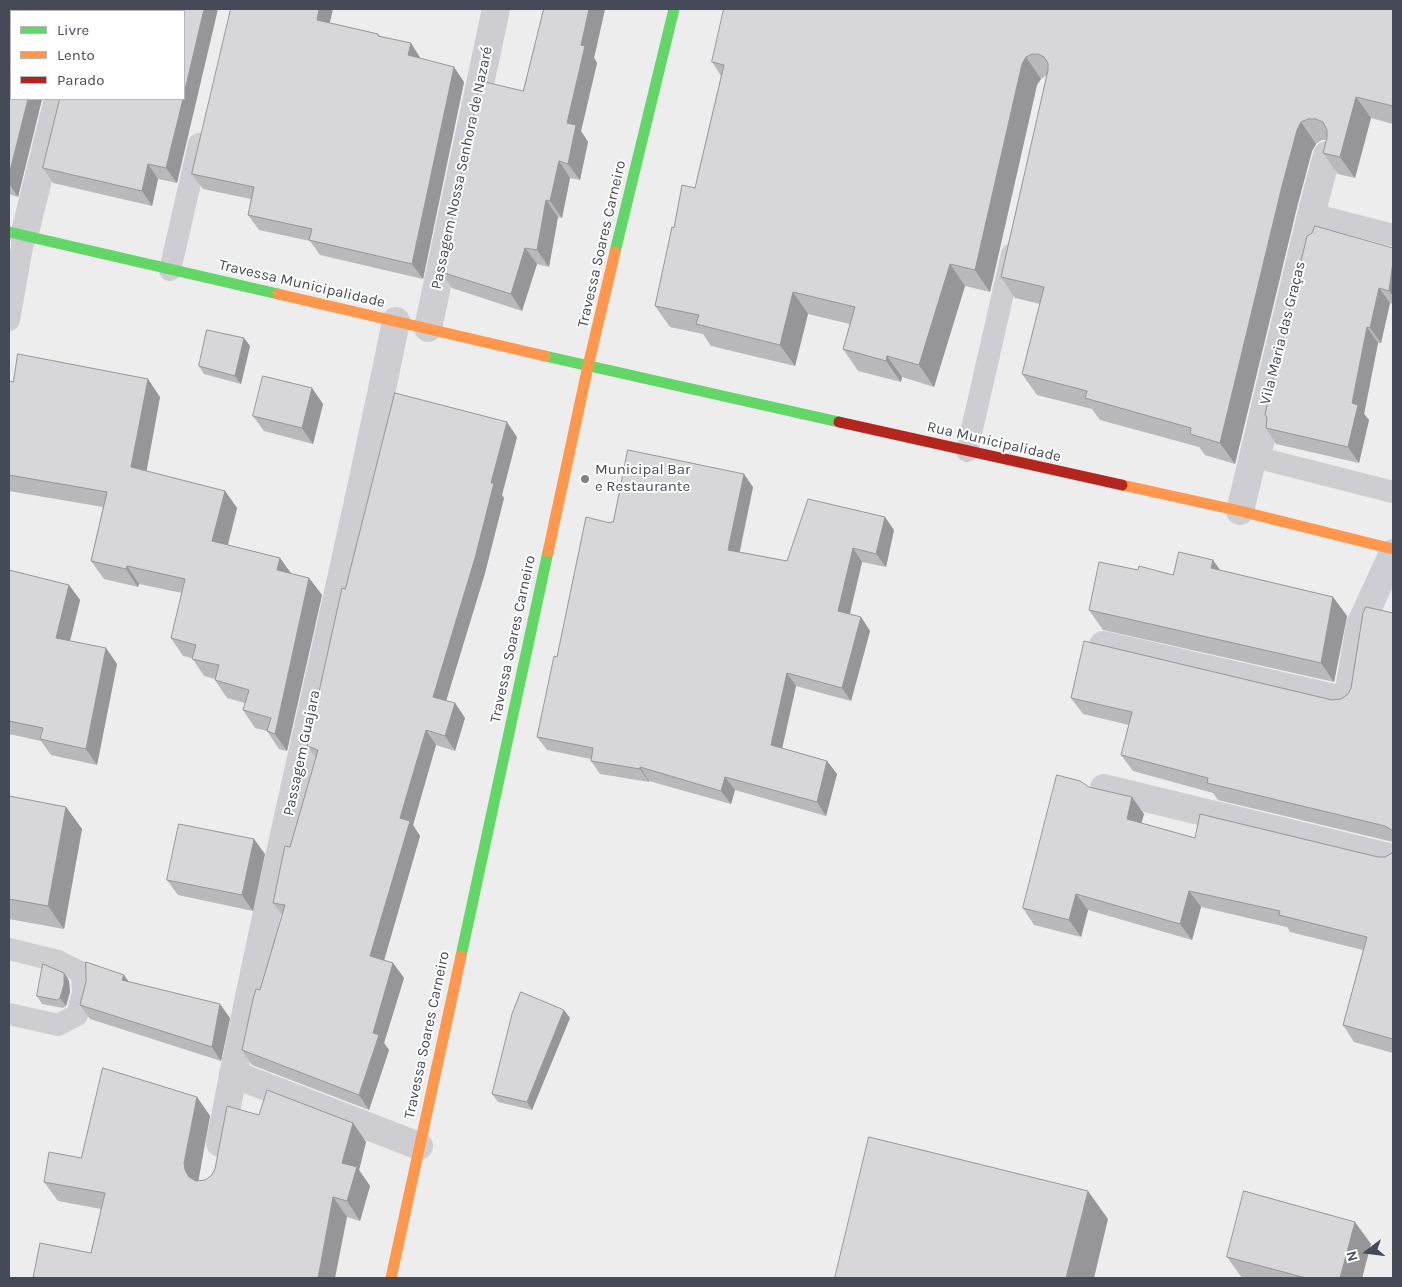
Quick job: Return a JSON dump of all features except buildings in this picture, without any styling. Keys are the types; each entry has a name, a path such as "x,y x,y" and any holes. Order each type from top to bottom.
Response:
{"street":[{"name":"Passagem Nossa Senhora de Nazaré","path":"428,328 496,9"},
{"name":"Travessa Soares Carneiro","path":"391,1278 588,366 674,9"},
{"path":"16,234 58,100"},
{"name":"Vila Maria das Graças","path":"1240,511 1327,155"},
{"name":"Travessa Municipalidade","path":"16,234 588,366"},
{"name":"Passagem Guajara","path":"216,1167 233,1074 370,450 396,321"},
{"name":"Rua Municipalidade","path":"588,366 1240,511 1393,549"},
{"path":"1103,645 1347,700 1360,626 1393,553"},
{"path":"1104,788 1393,858"},
{"path":"233,1074 419,1146"}],"lane":[{"path":"170,270 204,126"},
{"path":"1393,235 1319,216 1259,458 1393,492"},
{"path":"966,451 1017,231"},
{"path":"9,320 16,234"},
{"path":"9,950 58,961 82,973 84,993 77,1015 58,1025 9,1014"}],"traffic: fast":[{"path":"615,252 674,9"},
{"path":"9,232 278,294"},
{"path":"545,356 839,422"},
{"path":"461,956 548,552"}],"traffic: slow":[{"path":"548,552 588,366 615,252"},
{"path":"278,294 545,356"},
{"path":"1122,485 1240,511 1393,549"},
{"path":"391,1278 461,956"}],"traffic: jam":[{"path":"839,422 1122,485"}],"place":[{"name":"Municipal Bar e Restaurante","path":"585,479"}]}
